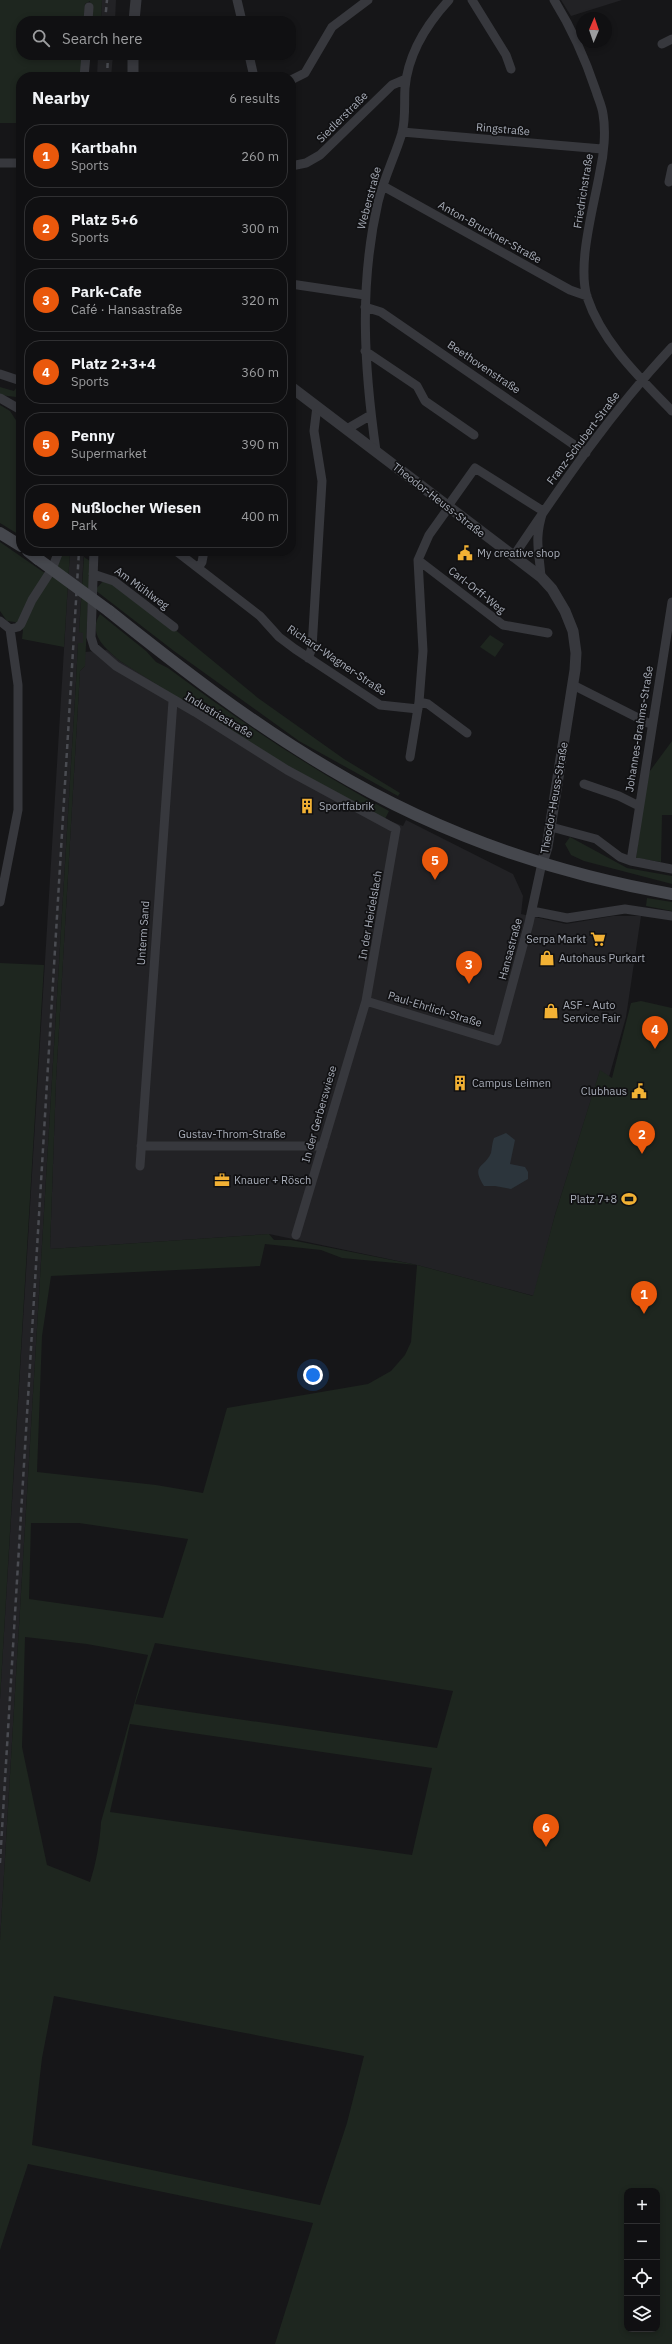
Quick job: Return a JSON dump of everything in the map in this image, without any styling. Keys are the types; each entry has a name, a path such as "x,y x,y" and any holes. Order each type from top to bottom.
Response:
{"main road":[{"path":"0,532 16,543"},
{"path":"34,556 109,611 219,696 329,769 389,802 439,825 542,863 617,884 672,894"}],"street":[{"path":"134,16 136,0"},
{"path":"237,0 241,16"},
{"path":"296,78 305,73 332,27 368,0"},
{"name":"Weberstraße","path":"376,451 365,351 365,295 369,248 383,186 402,132 406,79 419,40 449,0"},
{"path":"472,0 506,55 511,69"},
{"name":"Friedrichstraße","path":"554,0 573,30 589,69 603,114 600,171 591,213 585,271 587,296 610,340 641,380"},
{"path":"88,16 89,7"},
{"path":"662,44 672,39"},
{"path":"84,72 86,60"},
{"path":"133,60 133,72"},
{"path":"250,60 253,72"},
{"name":"Siedlerstraße","path":"296,165 320,156 392,84 406,79"},
{"name":"Ringstraße","path":"402,132 602,149"},
{"path":"0,163 16,163"},
{"path":"669,182 672,168"},
{"name":"Anton-Bruckner-Straße","path":"383,186 570,290 587,296"},
{"path":"296,285 365,295"},
{"name":"Beethovenstraße","path":"365,307 381,312 586,453"},
{"name":"Franz-Schubert-Straße","path":"513,557 543,511 641,380 672,347"},
{"path":"365,351 417,386 425,401 474,435"},
{"path":"0,374 16,379"},
{"path":"641,380 672,410"},
{"name":"Theodor-Heuss-Straße","path":"296,391 540,578 560,601 572,627 576,653 573,685 548,847 542,863"},
{"path":"0,398 16,407"},
{"path":"308,658 312,648 322,482 314,430 317,406"},
{"path":"347,429 371,415"},
{"path":"410,757 419,706 423,643 418,560 429,535 475,468 543,511"},
{"name":"Franz-Schubert-Straße","path":"540,578 536,544 537,532 543,511"},
{"path":"10,629 18,627 21,624 32,600 52,569 57,556"},
{"name":"Industriestraße","path":"94,556 91,637 94,647 116,666 173,701 186,707 287,770 393,826 397,834"},
{"name":"Richard-Wagner-Straße","path":"182,556 260,616 285,643 380,705 419,706 428,704 466,733"},
{"path":"198,568 202,562 203,556"},
{"name":"Carl-Orff-Weg","path":"418,560 503,626 548,633"},
{"name":"Am Mühlweg","path":"93,574 114,581 174,627"},
{"name":"Johannes-Brahms-Straße","path":"631,861 672,602"},
{"path":"0,622 10,629 18,685 18,810 1,897"},
{"path":"573,685 652,725"},
{"name":"Unterm Sand","path":"140,1166 173,701"},
{"path":"584,784 619,796 639,806"},
{"path":"550,827 596,839 620,857 631,861 672,869"},
{"name":"In der Heidelslach","path":"366,1000 397,834"},
{"name":"Hansastraße","path":"497,1041 532,911 542,863"},
{"path":"532,911 567,918 617,909 636,909 672,916"},
{"name":"Paul-Ehrlich-Straße","path":"366,1000 497,1041"},
{"name":"In der Gerberswiese","path":"296,1235 366,1000"},
{"name":"Gustav-Throm-Straße","path":"141,1146 323,1146"}],"shaded area":[{"path":"0,0 102,0 101,16 92,16 90,1 85,4 84,16 16,16 16,60 82,60 81,72 16,72 16,123 0,123"},
{"path":"102,0 116,0 115,16 101,16"},
{"path":"561,0 622,0 584,12 576,12 576,14 571,16"},
{"path":"98,60 113,60 111,72 97,72"},
{"path":"0,387 14,391 16,388 16,397 0,395"},
{"path":"0,405 10,411 16,420 16,533 0,523"},
{"path":"0,542 16,553 16,556 20,556 52,578 60,556 70,556 64,647 22,639 23,630 15,622 7,621 0,611"},
{"path":"70,556 84,556 79,632 83,632 83,643 78,643 0,1941 0,1699"},
{"path":"84,557 90,561 85,666 80,671 56,1080 50,1249 269,1234 274,1240 291,1240 417,1265 533,1296 555,1215 600,1070 612,1078 631,1003 641,1001 672,1008 672,2344 275,2344 313,2223 28,2164 0,2250 0,1941 78,643 83,643 83,633 79,632","holes":["265,1244 321,1250 342,1258 417,1265 411,1342 405,1355 391,1371 368,1384 227,1408 203,1493 156,1485 37,1472 42,1336 51,1276 260,1266","31,1523 79,1523 188,1539 163,1618 29,1599","25,1637 87,1644 148,1655 101,1822 100,1837 90,1882 47,1865 22,1747","155,1643 453,1691 437,1748 135,1704","130,1724 432,1768 412,1855 110,1812","54,1996 364,2056 347,2123 320,2205 32,2145 42,2058"]},
{"path":"105,579 173,628 258,698 344,759 400,793 398,796 299,741 174,651 95,590"},
{"path":"100,614 146,651 156,662 168,668 276,744 389,811 385,819 266,754 120,661 104,646 97,634 97,621"},
{"path":"490,635 504,644 495,657 480,647"},
{"path":"107,650 120,661 385,819 403,826 406,820 513,874 523,896 521,914 566,924 613,916 641,916 626,1017 609,1077 600,1071 555,1215 534,1296 417,1265 269,1234 50,1249 56,1080 80,671 85,666 85,652"},
{"path":"672,741 672,815 662,815 661,862 636,858 647,775"},
{"path":"570,837 627,868 672,876 672,884 584,861 571,855 565,844"},
{"path":"647,898 672,902 672,911 646,906"},
{"path":"0,963 44,965 0,1699"},
{"path":"506,1133 515,1140 510,1164 525,1167 528,1172 528,1179 511,1189 495,1186 484,1186 478,1174 478,1170 491,1153 494,1138"}],"railway":[{"path":"105,16 107,0"},
{"path":"107,72 108,60"},
{"path":"0,1863 79,556"}],"place":[{"name":"My creative shop","path":"465,553"},
{"name":"Sportfabrik","path":"307,806"},
{"name":"Penny","path":"435,880"},
{"name":"Serpa Markt","path":"598,939"},
{"name":"Autohaus Purkart","path":"547,958"},
{"name":"Park-Cafe","path":"469,984"},
{"name":"ASF - Auto Service Fair","path":"551,1011"},
{"name":"Platz 2+3+4","path":"655,1049"},
{"name":"Campus Leimen","path":"460,1083"},
{"name":"Clubhaus","path":"639,1091"},
{"name":"Platz 5+6","path":"642,1154"},
{"name":"Knauer + Rösch","path":"222,1180"},
{"name":"Platz 7+8","path":"629,1199"},
{"name":"Kartbahn","path":"644,1314"},
{"name":"Nußlocher Wiesen","path":"546,1847"}]}
